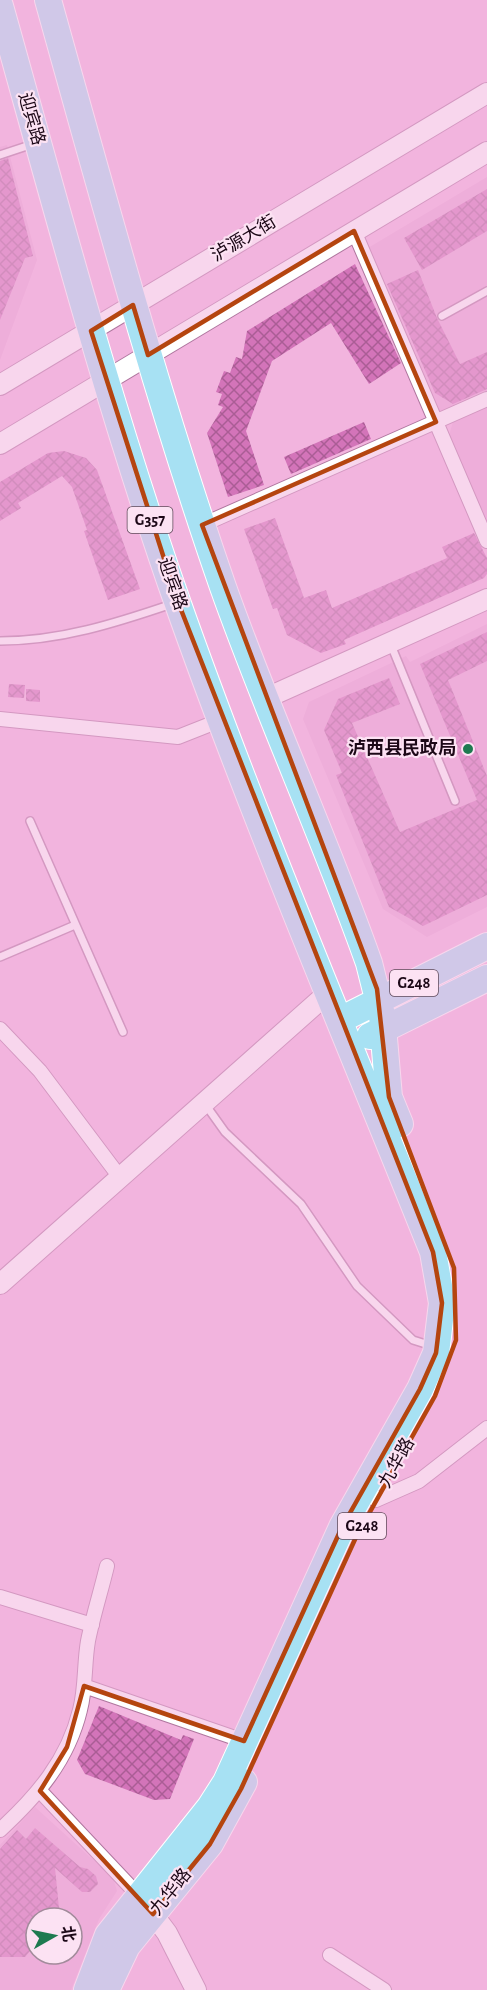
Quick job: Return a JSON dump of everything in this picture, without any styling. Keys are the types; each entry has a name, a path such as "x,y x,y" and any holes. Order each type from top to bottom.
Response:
{"highway":[{"name":"G357","path":"48,0 133,305 202,525 264,699 362,943 379,1000"},
{"name":"迎宾路","path":"0,6 91,331 178,602 221,720 351,1046"},
{"name":"G248","path":"340,1020 487,946"},
{"name":"G248","path":"351,1046 487,978"},
{"name":"G248","path":"379,1000 383,1030"},
{"name":"九华路","path":"87,1990 108,1935 146,1905 210,1844 241,1789 316,1619 376,1500 435,1396 452,1359 459,1302 449,1247 389,1097 383,1030"},
{"name":"九华路","path":"106,1990 146,1905 226,1782 342,1527 420,1389 437,1347 442,1303 433,1252 351,1046"}],"main road":[{"name":"泸源大街","path":"0,385 487,93"},
{"path":"0,444 487,152"},
{"path":"264,699 487,599"},
{"path":"0,1284 329,992"},
{"path":"146,1905 167,1933 196,1990"}],"street":[{"path":"354,231 487,541"},
{"path":"202,525 487,399"},
{"path":"0,719 178,737 221,720"},
{"path":"0,1029 40,1071 119,1176"},
{"path":"376,1500 419,1481 487,1428"},
{"path":"0,1830 40,1791 67,1747 80,1710 92,1625 107,1566"},
{"path":"0,1597 92,1625"},
{"path":"84,1686 244,1741"},
{"path":"40,1791 146,1905"},
{"path":"330,1954 384,1990"}],"lane":[{"path":"0,155 38,143"},
{"path":"442,316 487,291"},
{"path":"0,641 37,639 76,633 178,602"},
{"path":"390,643 455,801"},
{"path":"30,821 123,1032"},
{"path":"0,957 75,925"},
{"path":"203,1102 225,1132 302,1204 357,1286 413,1340 437,1347"}],"highlighted area":[{"path":"354,231 436,422 202,525 377,989 389,1097 454,1268 456,1340 435,1396 357,1535 241,1789 210,1844 153,1914 40,1791 67,1747 84,1686 244,1741 342,1527 420,1389 436,1353 442,1303 433,1252 178,602 91,331 133,305 148,355"}],"shaded area":[{"path":"7,145 37,260 0,360 0,147"},
{"path":"487,177 487,393 440,414 368,248"},
{"path":"487,404 487,527 449,436 454,418"},
{"path":"487,624 487,907 427,937 383,909 303,719 309,702 406,656 410,662"},
{"path":"35,1807 113,1878 117,1891 99,1919 84,1957 84,1906 24,1906 24,1966 80,1966 71,1990 0,1990 0,1845"}],"building":[{"path":"8,158 33,256 25,258 0,320 0,161"},
{"path":"487,189 487,231 422,270 404,238"},
{"path":"355,264 401,363 369,384 331,323 272,361 246,431 264,485 228,497 207,433 223,407 218,405 222,394 216,392 224,371 230,373 236,357 242,359 247,331"},
{"path":"418,270 437,318 460,364 487,352 487,389 453,404 435,393 387,284"},
{"path":"364,422 371,439 291,474 284,457"},
{"path":"64,451 86,458 97,470 140,589 108,600 84,531 87,530 72,487 62,476 18,503 21,508 0,521 0,482 48,453"},
{"path":"275,518 304,598 326,590 332,608 447,558 442,547 474,533 487,558 487,574 484,578 344,640 346,644 321,653 287,635 277,608 273,609 244,529"},
{"path":"487,632 487,661 448,680 487,776 487,895 423,926 389,907 336,775 342,773 324,730 338,699 389,678 400,704 352,723 400,832 477,800 420,664"},
{"path":"9,684 25,685 24,698 8,697"},
{"path":"26,689 40,690 40,702 26,701"},
{"path":"99,1706 181,1740 183,1735 194,1739 170,1799 154,1800 85,1774 77,1760"},
{"path":"35,1828 80,1867 88,1869 96,1876 98,1884 90,1892 82,1892 55,1868 59,1906 24,1906 24,1957 0,1957 0,1849 17,1830 26,1839"}],"place":[{"name":"泸西县民政局","path":"468,749"}]}
